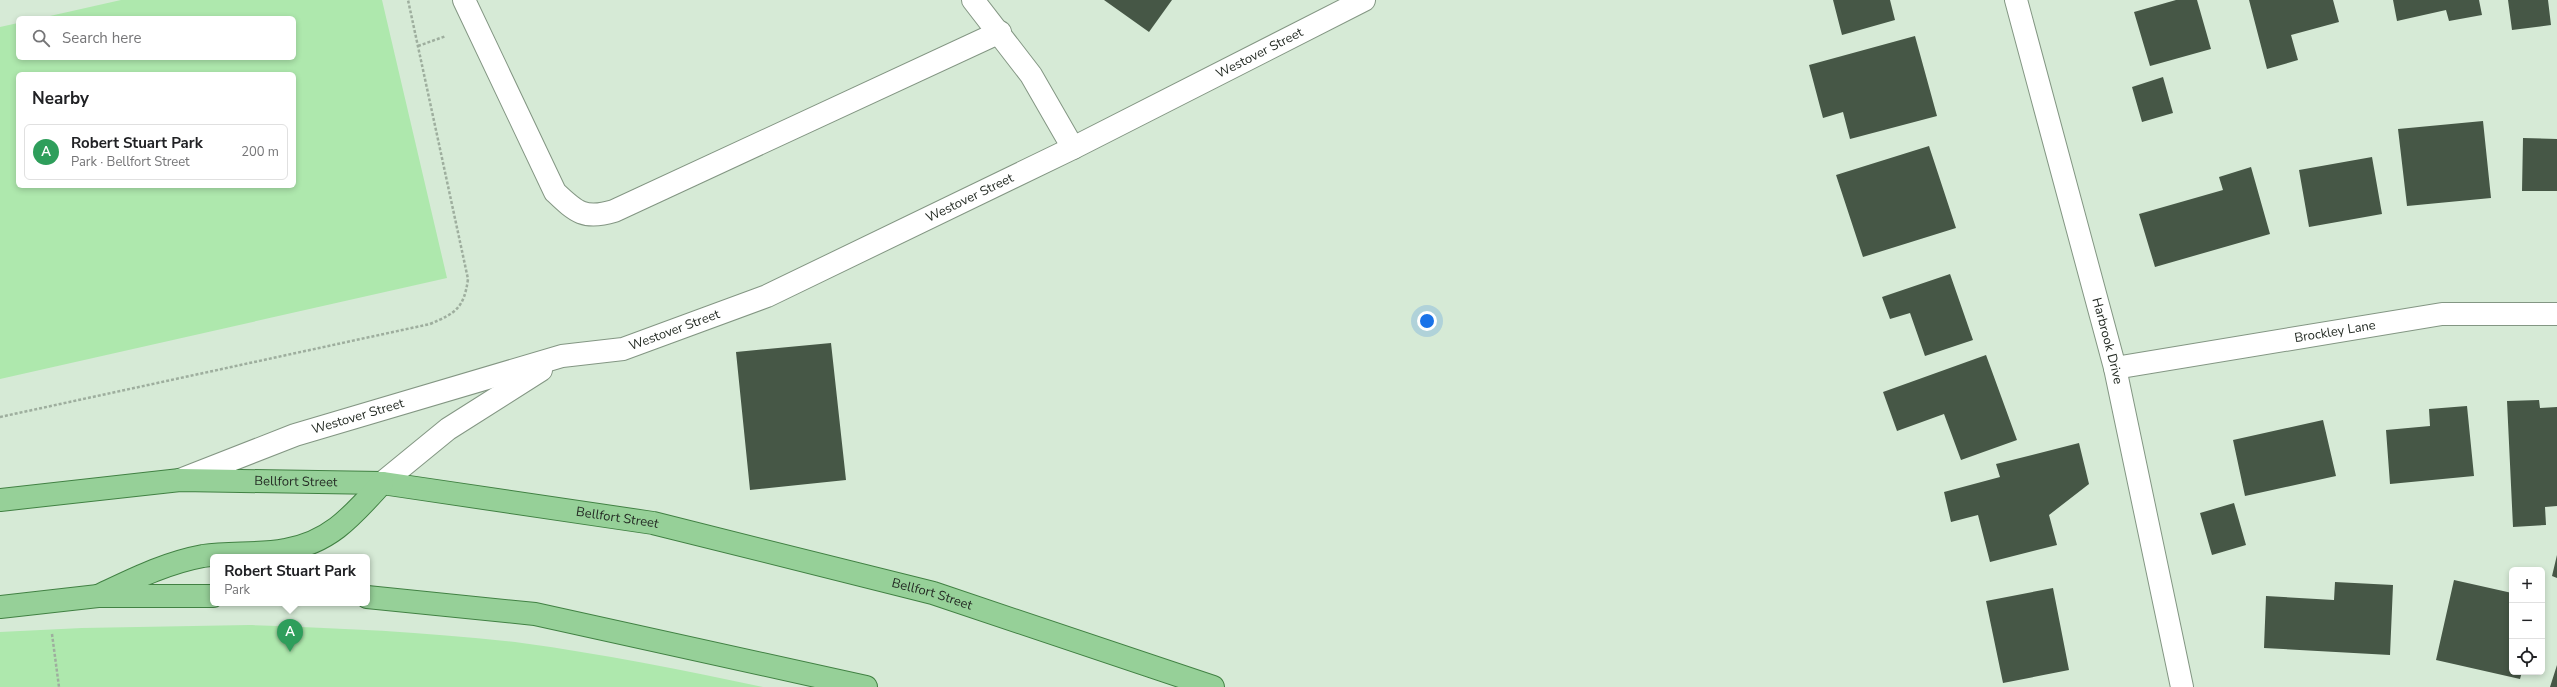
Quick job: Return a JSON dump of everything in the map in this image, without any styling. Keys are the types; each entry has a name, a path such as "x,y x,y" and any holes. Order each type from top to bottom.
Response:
{"main road":[{"name":"Bellfort Street","path":"0,500 180,480 382,483 653,523 933,593 1213,687"},
{"path":"231,554 285,550 320,540 344,524 382,483"},
{"path":"98,596 161,567 210,556"},
{"path":"0,607 98,596 210,596"},
{"path":"370,597 535,614 866,687"}],"street":[{"path":"464,0 554,192 573,209 596,216 614,211 1000,32"},
{"path":"973,0 1000,32 1031,75 1073,148"},
{"name":"Harbrook Drive","path":"2016,0 2115,368 2182,687"},
{"name":"Westover Street","path":"180,480 295,435 562,356 623,350 767,296 1073,148 1360,1"},
{"name":"Brockley Lane","path":"2115,368 2442,314 2557,314"},
{"name":"Westover Street","path":"382,483 448,429 562,356"}],"path":[{"path":"0,417 430,324 451,315 465,300 468,279 408,0"},
{"path":"49,601 60,687"}],"green space":[{"path":"121,0 382,0 447,278 0,379 0,27 16,23 16,60 296,60 296,16 50,16"},
{"path":"249,625 386,631 522,643 583,652 703,674 763,687 0,687 0,632 82,628"}],"building":[{"path":"1104,0 1172,0 1149,32"},
{"path":"1833,0 1890,0 1895,20 1842,35"},
{"path":"2176,0 2197,0 2211,49 2150,66 2134,12"},
{"path":"2249,0 2333,0 2339,22 2291,35 2298,60 2267,69"},
{"path":"2393,0 2479,0 2482,15 2449,21 2446,10 2397,21"},
{"path":"2508,0 2548,0 2551,25 2512,30"},
{"path":"1915,36 1937,116 1850,139 1843,112 1823,118 1809,65"},
{"path":"2163,77 2173,113 2142,122 2132,87"},
{"path":"2483,121 2491,198 2407,206 2398,129"},
{"path":"2523,138 2557,139 2557,191 2522,191"},
{"path":"1929,146 1956,228 1863,257 1836,175"},
{"path":"2372,157 2382,214 2309,227 2299,170"},
{"path":"2251,167 2270,234 2155,267 2139,214 2223,190 2219,177"},
{"path":"1950,274 1973,340 1925,356 1910,313 1890,319 1882,297"},
{"path":"831,343 846,480 750,490 736,352"},
{"path":"1986,355 2017,440 1961,460 1944,414 1897,431 1883,392"},
{"path":"2539,400 2540,408 2557,407 2557,506 2545,507 2546,525 2513,527 2507,401"},
{"path":"2467,406 2474,476 2390,484 2386,430 2430,426 2429,409"},
{"path":"2323,420 2336,476 2245,496 2233,440"},
{"path":"2079,443 2089,484 2049,515 2057,545 1990,562 1978,515 1951,522 1944,492 2000,477 1996,464"},
{"path":"2234,503 2246,545 2212,555 2200,513"},
{"path":"2557,555 2557,578 2552,576"},
{"path":"2454,580 2509,592 2509,675 2521,675 2520,679 2436,660"},
{"path":"2335,582 2393,585 2390,655 2264,648 2266,596 2334,600"},
{"path":"2053,588 2069,670 2003,683 1986,601"},
{"path":"2557,665 2557,687 2550,687"}],"place":[{"name":"Robert Stuart Park","path":"290,652"}]}
